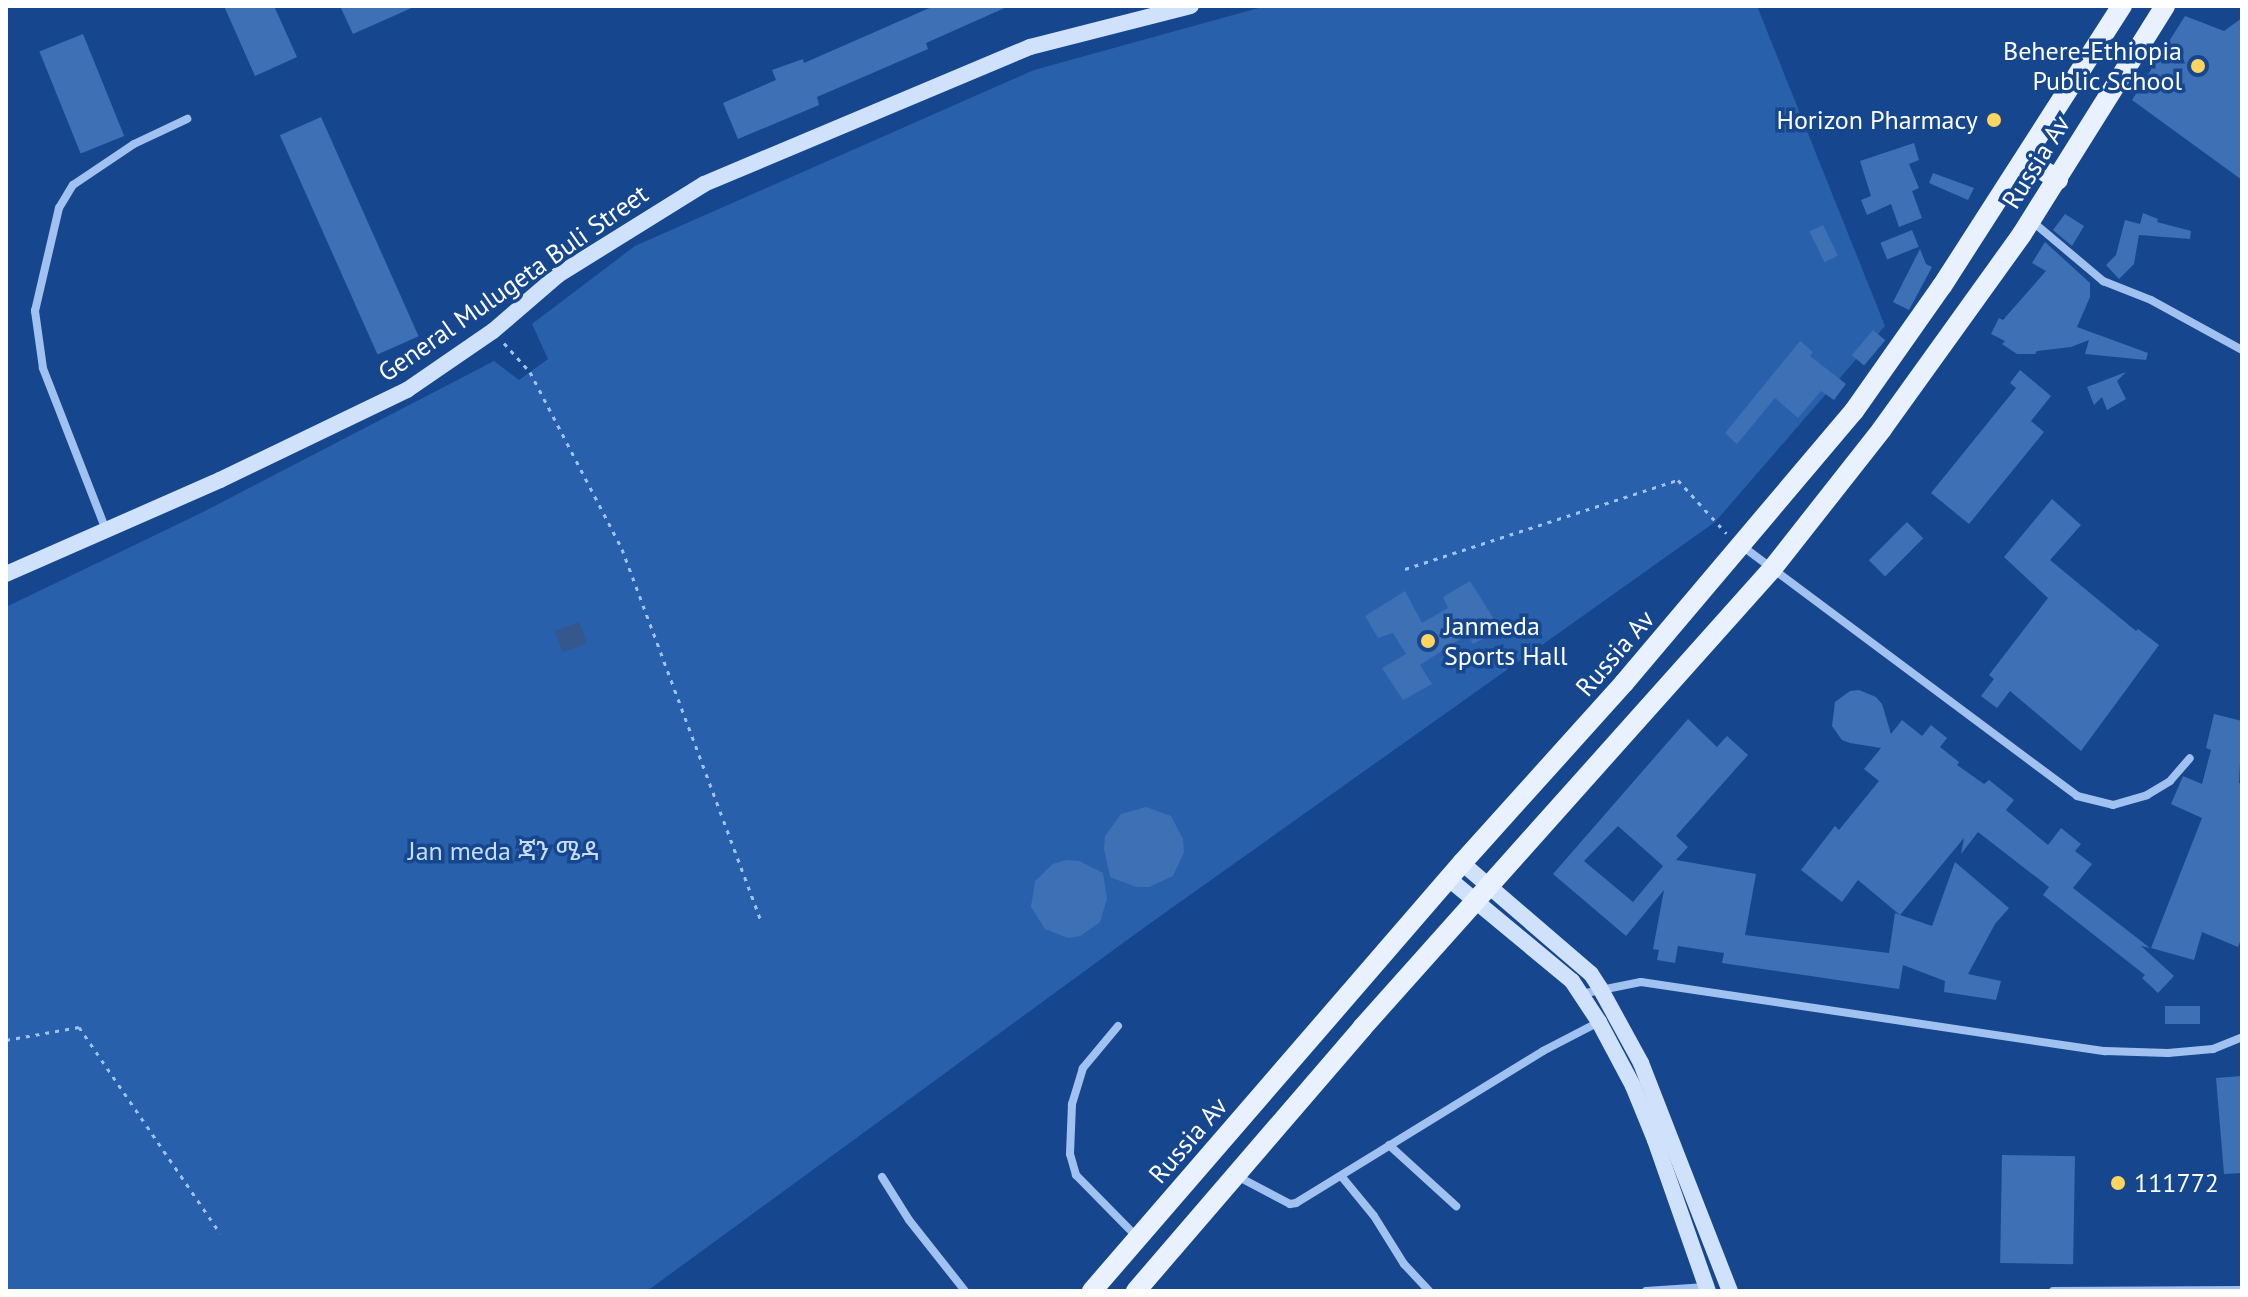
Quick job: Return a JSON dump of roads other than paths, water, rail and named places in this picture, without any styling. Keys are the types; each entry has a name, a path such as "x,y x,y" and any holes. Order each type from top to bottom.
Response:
{"main road":[{"name":"General Mulugeta Buli Street","path":"6,574 220,480 407,390 493,331 558,275 704,184 1030,47 1191,6"},
{"name":"Russia Av","path":"1092,1291 1741,546 1854,411 1942,286 2122,6"},
{"name":"Russia Av","path":"1136,1291 1362,1028 1772,569 1882,429 2031,220 2165,6"},
{"path":"2025,159 2058,180"},
{"path":"1456,871 1572,981 1599,1022 1633,1086 1707,1289"},
{"path":"1482,896 1591,974 1600,988 1641,1063 1730,1291"},
{"path":"1686,1228 1703,1218"}],"street":[{"path":"106,530 43,368 35,311 59,208 73,185 134,144 187,119"},
{"path":"2031,220 2103,281 2151,300 2242,350"},
{"path":"1741,546 2077,796 2113,805 2147,795 2170,781 2190,758"},
{"path":"1581,994 1641,982 2105,1051 2168,1053 2213,1049 2242,1037"},
{"path":"1236,1176 1290,1204 1342,1177 1543,1051 1599,1022"},
{"path":"1118,1026 1083,1068 1072,1104 1070,1154 1076,1175 1137,1237"},
{"path":"1389,1145 1456,1206"},
{"path":"882,1177 909,1220 965,1291"},
{"path":"1342,1177 1374,1216 1404,1264 1429,1291"},
{"path":"1646,1291 1707,1289"},
{"path":"2053,1291 2242,1290"}],"place":[{"name":"Behere-Ethiopia Public School","path":"2198,66"},
{"name":"Horizon Pharmacy","path":"1994,120"},
{"name":"Janmeda Sports Hall","path":"1428,641"},
{"name":"111772","path":"2118,1183"}],"park label":[{"name":"Jan meda ጃን ሜዳ","path":"504,851"}]}
